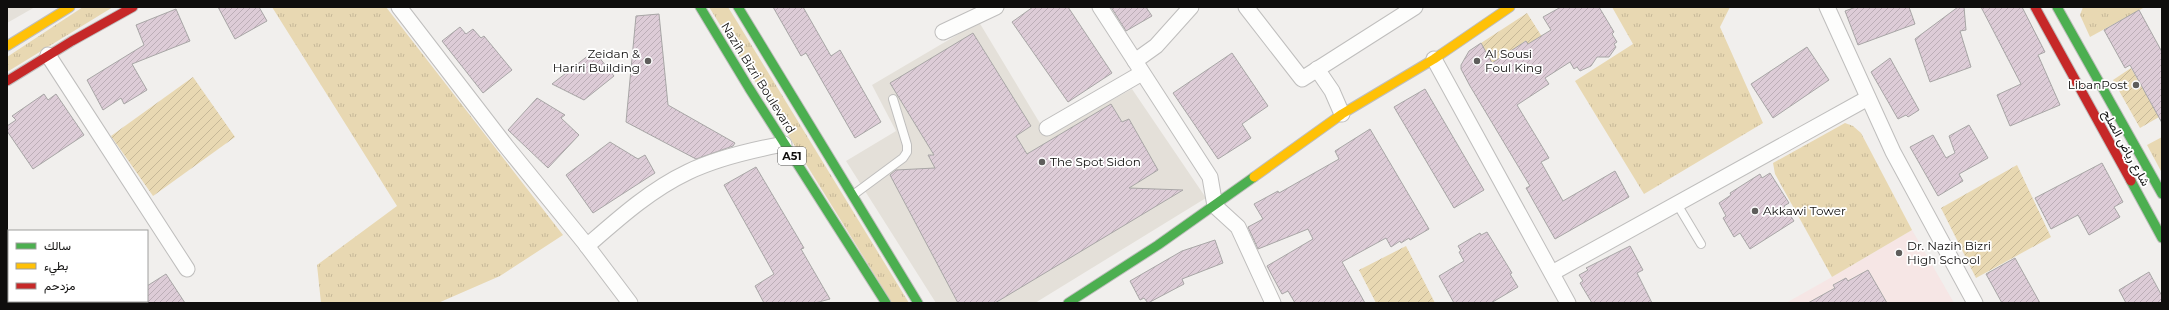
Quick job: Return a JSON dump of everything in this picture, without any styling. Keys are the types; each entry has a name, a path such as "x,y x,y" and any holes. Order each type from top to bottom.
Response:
{"main road":[{"path":"7,46 70,7"},
{"path":"7,81 48,55 133,7"},
{"name":"Nazih Bizri Boulevard","path":"700,7 784,144 886,303"},
{"name":"Nazih Bizri Boulevard","path":"738,7 918,303"},
{"path":"1068,303 1215,206 1342,114 1434,59 1510,7"},
{"name":"شارع رياض الصلح","path":"2035,7 2060,56 2118,156 2162,238"},
{"name":"شارع رياض الصلح","path":"2057,7 2162,194"}],"street":[{"path":"399,7 630,303"},
{"path":"944,32 996,7"},
{"path":"1100,7 1210,178 1215,206 1238,227 1272,303"},
{"path":"1047,128 1139,67 1191,7"},
{"path":"1246,7 1302,78 1415,7"},
{"path":"1827,7 1893,152 1975,303"},
{"path":"48,55 187,269"},
{"path":"1434,59 1568,303"},
{"path":"1317,69 1332,91 1342,114"},
{"path":"1552,273 1868,98"},
{"path":"587,246 644,199 688,172 740,155 784,144"}],"lane":[{"path":"852,195 903,158 907,152 907,145 893,99"},
{"path":"1677,204 1701,244"}],"shaded area":[{"path":"7,7 35,7 7,23"},
{"name":"The Spot Sidon","path":"979,22 1047,135 1132,89 1206,198 1035,303 936,303 846,161 896,131 872,85"},
{"name":"Dr. Nazih Bizri High School","path":"1912,230 1954,303 1786,303 1832,277"}],"green space":[{"path":"83,7 113,7 7,72 7,57"},
{"path":"272,7 386,7 563,235 500,276 438,303 321,303 317,265 397,206"},
{"path":"709,7 728,7 909,303 892,303"},
{"path":"1612,7 1730,7 1720,27 1763,123 1644,194 1575,81 1633,44"},
{"path":"2083,7 2145,7 2090,37 2080,15"},
{"path":"1527,13 1549,48 1528,44 1525,41 1510,52 1496,70 1481,43"},
{"path":"2131,68 2159,117 2140,128 2113,80"},
{"path":"193,77 235,137 153,196 111,136"},
{"path":"1845,123 1853,126 1861,133 1912,230 1832,277 1775,174 1773,163"},
{"path":"2162,137 2162,173 2147,145"},
{"path":"2017,165 2051,237 1976,278 1941,208"},
{"path":"1406,246 1435,303 1376,303 1359,270"}],"building":[{"path":"218,7 259,7 267,21 235,39"},
{"path":"773,7 803,7 831,56 840,50 881,122 855,138 806,53 801,56"},
{"path":"1033,7 1068,7 1112,73 1068,102 1012,22"},
{"path":"1111,7 1146,7 1152,16 1126,31"},
{"path":"1561,7 1599,7 1614,32 1612,34 1617,42 1614,44 1616,47 1609,57 1597,57 1591,66 1580,71 1577,67 1574,69 1570,62 1545,78 1549,84 1517,105 1549,158 1541,162 1563,201 1615,171 1629,197 1555,239 1526,188 1530,186 1470,86 1461,69 1461,65 1469,51 1481,43 1492,63 1526,41 1528,44 1551,30 1543,17"},
{"path":"1856,7 1909,7 1915,24 1858,45 1845,11"},
{"path":"1958,7 1964,7 1966,30 1960,31 1971,67 1930,82 1915,39"},
{"path":"1981,7 2022,7 2045,52 2038,55 2060,105 2010,126 1997,95 2021,84"},
{"path":"176,9 190,41 132,64 147,90 124,104 121,98 103,110 87,80 144,45 136,25"},
{"path":"2139,10 2162,52 2162,123 2130,65 2125,68 2104,30"},
{"name":"Zeidan & Hariri Building","path":"659,14 668,105 735,143 733,146 696,159 626,122 636,16"},
{"path":"460,27 466,34 473,29 481,38 484,36 512,70 483,93 442,41"},
{"name":"The Spot Sidon","path":"973,33 1031,126 1016,136 1027,154 1111,104 1122,122 1129,119 1158,170 1129,188 1183,190 995,303 958,303 890,175 896,170 935,168 928,155 934,155 890,83"},
{"path":"1807,47 1829,80 1773,118 1751,84"},
{"path":"594,51 614,76 584,100 552,84"},
{"path":"1232,53 1268,106 1242,124 1251,138 1218,159 1173,93"},
{"path":"1890,58 1919,110 1908,117 1906,115 1898,119 1871,72"},
{"path":"1425,89 1484,190 1454,208 1394,107"},
{"path":"44,94 48,100 56,94 84,135 33,169 7,131 7,126 16,120 12,116"},
{"path":"537,98 565,115 561,118 579,135 548,168 508,130"},
{"path":"1969,125 1988,158 1959,174 1963,181 1938,196 1910,147 1933,135 1946,158 1955,153 1949,136"},
{"path":"1370,129 1429,229 1410,240 1409,238 1401,243 1400,241 1391,247 1386,238 1342,262 1365,303 1295,303 1288,291 1282,294 1267,266 1313,239 1308,229 1258,249 1248,227 1263,219 1254,204 1278,191 1279,193 1339,159 1335,151"},
{"path":"610,142 638,159 645,155 655,173 593,213 566,175"},
{"path":"2102,163 2123,202 2114,207 2120,217 2089,235 2078,215 2051,229 2035,198"},
{"path":"756,167 804,248 801,249 830,299 815,303 764,303 755,286 774,274 724,185"},
{"name":"Akkawi Tower","path":"1770,173 1789,203 1784,206 1794,221 1750,249 1740,233 1734,237 1723,218 1726,216 1719,203 1731,195 1730,193 1760,174 1762,178"},
{"path":"1487,232 1512,273 1510,274 1518,287 1491,303 1454,303 1439,276 1464,261 1459,252 1461,251 1458,246 1480,233 1481,235"},
{"path":"1215,240 1223,263 1182,279 1184,284 1148,303 1144,298 1140,300 1130,281 1182,251"},
{"path":"1630,246 1643,270 1637,273 1652,303 1592,303 1580,283 1583,281 1579,275 1588,270 1586,268"},
{"path":"2015,258 2040,303 2002,303 1986,274"},
{"path":"1868,270 1887,303 1808,303 1835,288 1833,285 1846,278 1848,281"},
{"path":"2149,272 2162,296 2162,303 2126,303 2119,290"},
{"path":"166,274 185,303 147,303 148,285"}],"traffic: fast":[{"path":"700,7 749,88 886,303"},
{"path":"738,7 918,303"},
{"path":"2057,7 2162,194"},
{"path":"1068,303 1158,245 1254,177"},
{"path":"2131,181 2162,238"}],"traffic: slow":[{"path":"7,46 70,7"},
{"path":"1254,177 1342,114 1434,59 1510,7"}],"traffic: jam":[{"path":"7,81 72,41 133,7"},
{"path":"2035,7 2131,181"}],"place":[{"name":"Zeidan & Hariri Building","path":"648,61"},
{"name":"Al Sousi Foul King","path":"1477,61"},
{"name":"LibanPost","path":"2136,85"},
{"name":"The Spot Sidon","path":"1042,162"},
{"name":"Akkawi Tower","path":"1755,211"},
{"name":"Dr. Nazih Bizri High School","path":"1899,253"}]}
